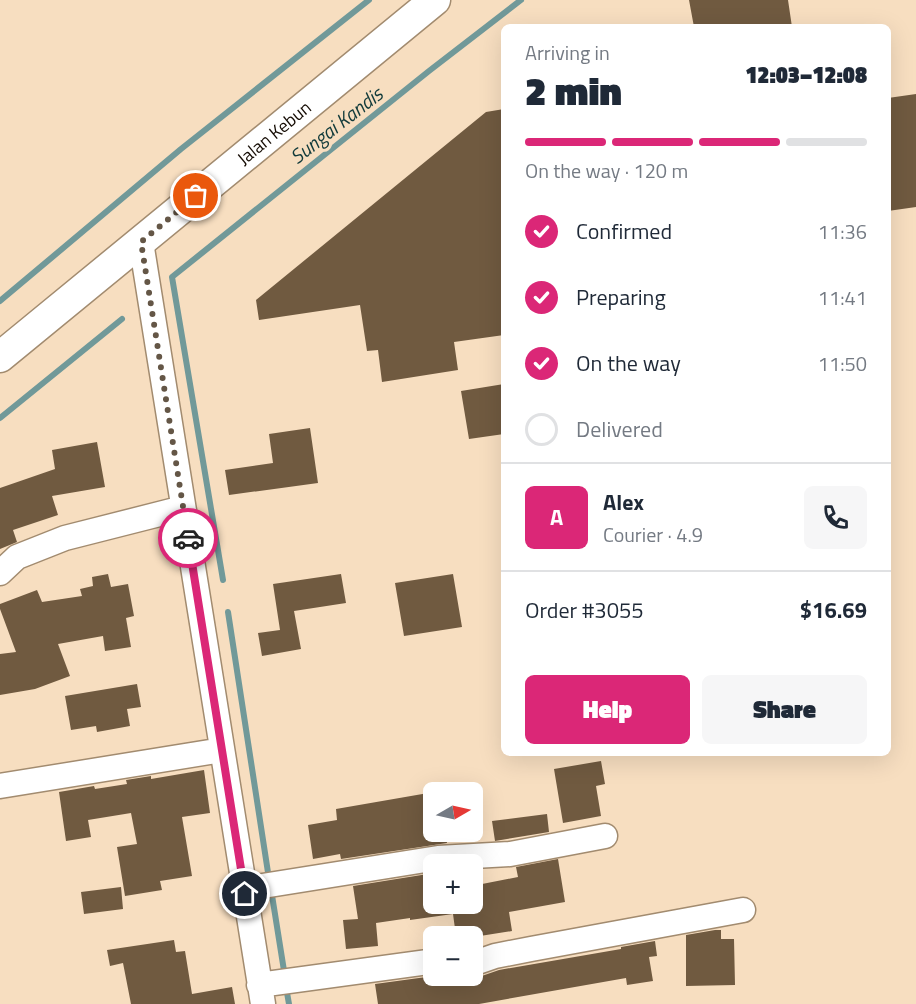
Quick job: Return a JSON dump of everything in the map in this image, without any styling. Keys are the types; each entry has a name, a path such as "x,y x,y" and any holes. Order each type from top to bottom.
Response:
{"main road":[{"name":"Jalan Kebun","path":"0,357 435,0"}],"street":[{"path":"141,242 222,750 259,886 265,991 299,979 423,963"},
{"path":"0,573 17,557 65,538 183,508"},
{"path":"0,786 222,750"},
{"path":"259,886 438,858 510,854 605,836"},
{"path":"483,960 531,949 743,910"}],"building":[{"path":"689,0 788,0 792,24 693,24"},
{"path":"916,94 916,207 891,211 891,98"},
{"path":"501,110 501,335 454,342 458,370 382,382 378,350 367,351 360,305 259,320 256,300 486,112"},
{"path":"501,384 501,434 469,439 461,391"},
{"path":"310,428 318,483 229,495 225,470 273,463 269,434"},
{"path":"97,442 105,487 52,496 58,515 13,530 17,542 0,549 0,488 55,469 52,450"},
{"path":"108,574 111,587 128,584 134,616 126,618 131,647 105,651 103,636 58,644 70,676 35,689 0,695 0,654 16,652 0,604 37,590 42,602 82,596 80,589 93,586 92,577"},
{"path":"341,574 346,603 294,611 301,649 262,656 258,633 280,630 273,584"},
{"path":"453,574 462,627 404,636 395,583"},
{"path":"137,684 141,707 127,709 130,726 97,732 96,726 71,730 65,696"},
{"path":"601,761 605,784 596,786 601,816 563,823 554,769"},
{"path":"204,770 210,813 182,817 192,876 160,881 162,890 125,896 117,847 137,844 131,813 88,820 91,837 66,841 59,792 94,786 95,789 127,784 126,780 151,776 151,779"},
{"path":"423,794 423,842 447,843 341,859 340,854 313,859 308,825 337,820 336,809"},
{"path":"547,814 549,832 495,841 492,821"},
{"path":"558,859 565,902 509,912 512,931 483,936 483,926 455,926 453,914 483,914 483,884 518,877 516,867"},
{"path":"423,875 423,914 453,914 376,923 378,946 346,949 343,920 358,919 353,886"},
{"path":"121,887 123,909 84,914 81,892"},
{"path":"721,930 721,939 734,939 735,985 686,986 686,935"},
{"path":"174,940 176,952 185,951 192,994 232,987 235,1004 131,1004 123,963 110,966 107,950"},
{"path":"655,941 657,956 649,957 653,981 627,985 626,978 479,1004 378,1004 375,984 423,977 423,986 483,986 483,976 499,970 621,949 621,947"}],"waterway":[{"path":"0,301 181,149 369,0"},
{"name":"Sungai Kandis","path":"223,580 172,277 521,0"},
{"name":"Sungai Kandis","path":"0,418 122,319"},
{"path":"228,612 269,879"},
{"path":"271,889 285,977"},
{"path":"286,987 289,1004"}],"way so far":[{"path":"188,538 141,242 196,196"}],"route":[{"path":"188,538 245,894"}]}
